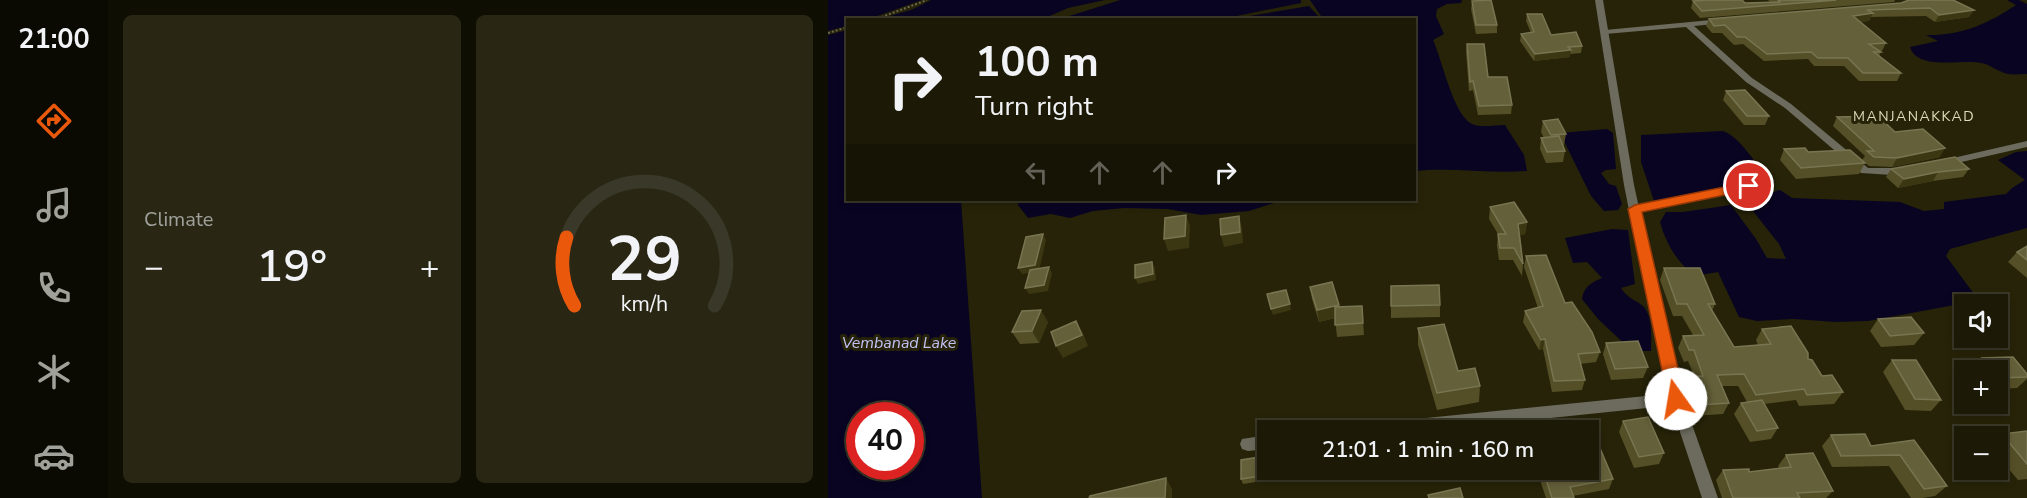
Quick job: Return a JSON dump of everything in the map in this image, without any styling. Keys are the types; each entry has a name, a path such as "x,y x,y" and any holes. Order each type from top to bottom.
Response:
{"street":[{"path":"1599,0 1606,53 1635,209 1676,399 1710,498"},
{"path":"1605,32 1732,20"},
{"path":"1686,23 1749,80 1788,106 1865,171 1892,172 1914,168"},
{"path":"1937,164 2027,144"},
{"path":"1635,209 1749,186"},
{"path":"1473,420 1676,399"},
{"path":"1248,444 1257,443"}],"path":[{"path":"879,18 927,0"},
{"path":"828,33 846,28"}],"water":[{"path":"828,0 922,0 872,18 846,18 846,26 828,31"},
{"path":"931,0 1105,0 1068,8 1045,18 883,18 911,10"},
{"path":"1120,0 1301,0 1301,3 1227,18 1063,18"},
{"path":"1310,0 1462,0 1461,3 1447,4 1437,9 1436,16 1444,34 1433,40 1449,86 1459,110 1472,124 1505,125 1524,155 1527,171 1416,171 1416,18 1322,18"},
{"path":"2007,0 2019,0 2027,4 2027,74 2008,74 1988,65 1973,62 1931,62 1914,54 1910,47 1938,41 1926,35 1962,31 1995,18 2016,5"},
{"path":"1309,6 1320,18 1238,18"},
{"name":"Vembanad Lake","path":"846,30 846,201 961,201 982,498 828,498 828,35"},
{"path":"1607,129 1613,133 1616,169 1601,173 1609,184 1616,186 1622,204 1618,210 1604,211 1591,196 1560,133"},
{"path":"1723,131 1742,145 1768,180 1655,204 1641,162 1641,135"},
{"path":"2027,151 2027,228 1950,249 1946,256 1974,294 1954,294 1954,305 1868,321 1836,322 1794,319 1757,321 1739,317 1718,272 1695,276 1689,271 1673,252 1660,222 1666,212 1683,212 1731,205 1767,258 1786,259 1779,244 1745,201 1780,190 1792,198 1900,202 1924,211 1944,209 1944,202 2006,194 2025,180 1998,160 2016,152"},
{"path":"1017,201 1280,201 1249,211 1201,215 1168,209 1124,208 1093,211 1070,218 1051,214 1028,218"},
{"path":"1612,229 1628,230 1635,284 1621,288 1647,312 1651,328 1651,351 1632,351 1598,319 1582,299 1584,291 1602,278 1587,262 1573,263 1565,238"}],"building":[{"path":"1491,0 1497,25 1476,25 1472,1"},
{"path":"1742,0 1745,3 1780,2 1778,0 1836,0 1702,11 1693,1"},
{"path":"1909,0 1953,0 1974,10 1939,15 1930,8 1867,10 1873,13 1853,16 1886,43 1869,44 1881,52 1874,52 1901,73 1863,73 1848,58 1818,58 1811,52 1767,54 1745,37 1737,37 1725,25 1714,26 1709,19 1901,3"},
{"path":"1527,14 1542,14 1551,35 1576,32 1582,46 1568,47 1571,50 1535,54 1521,34 1534,32"},
{"path":"1467,44 1484,44 1488,77 1507,77 1512,105 1479,106 1473,81 1470,82"},
{"path":"1745,90 1769,116 1747,116 1726,91"},
{"path":"1878,116 1895,132 1923,129 1945,148 1897,158 1874,157 1867,151 1874,151 1837,117"},
{"path":"1558,119 1566,134 1551,135 1543,121"},
{"path":"1559,136 1565,151 1547,152 1541,138"},
{"path":"1805,148 1808,152 1850,150 1865,163 1801,168 1784,149"},
{"path":"1955,157 1969,169 1904,179 1891,169"},
{"path":"1514,202 1527,222 1518,224 1523,264 1514,248 1500,248 1498,234 1506,234 1490,207"},
{"path":"1186,215 1185,236 1164,239 1165,218"},
{"path":"1239,216 1240,232 1221,235 1220,219"},
{"path":"1043,234 1035,265 1018,268 1026,237"},
{"path":"2027,246 2027,260 2017,252"},
{"path":"1546,255 1565,303 1572,302 1592,332 1600,352 1578,354 1585,380 1554,381 1545,339 1541,340 1525,311 1543,306 1526,256"},
{"path":"1152,262 1153,274 1135,278 1135,265"},
{"path":"1049,267 1044,285 1025,288 1030,270"},
{"path":"1664,268 1700,268 1715,304 1708,304 1734,347 1771,344 1762,329 1791,326 1808,353 1808,359 1812,360 1822,376 1832,375 1843,392 1807,395 1804,389 1756,395 1744,374 1717,375 1729,403 1697,405 1688,377 1703,376 1694,350 1689,350 1683,336 1704,335 1687,304 1677,304"},
{"path":"1332,282 1339,305 1317,310 1310,287"},
{"path":"1439,285 1440,305 1391,306 1391,286"},
{"path":"1286,290 1290,304 1271,309 1267,294"},
{"path":"1362,306 1363,323 1335,325 1335,307"},
{"path":"1041,310 1032,331 1012,332 1022,311"},
{"path":"1911,317 1924,333 1890,336 1878,319"},
{"path":"1076,321 1082,335 1056,346 1051,332"},
{"path":"1444,324 1458,371 1475,368 1480,386 1437,393 1418,328"},
{"path":"1638,341 1648,367 1615,369 1606,343"},
{"path":"2013,357 2027,377 2008,378 2008,360 1984,360 1982,358"},
{"path":"1892,360 1916,360 1941,400 1915,399"},
{"path":"1762,400 1778,428 1757,431 1741,403"},
{"path":"1648,417 1664,453 1639,457 1623,421"},
{"path":"2027,431 2027,464 2008,441 2008,433"},
{"path":"1865,434 1871,446 1914,440 1947,486 1924,489 1900,455 1841,456 1831,435"},
{"path":"1599,446 1613,479 1570,487 1574,498 1552,498 1546,480 1599,480"},
{"path":"1813,453 1833,491 1797,493 1800,498 1733,498 1723,470 1749,469 1749,472 1791,467 1786,455"},
{"path":"1257,457 1257,476 1241,479 1241,460"},
{"path":"1166,478 1165,498 1089,498 1090,496"},
{"path":"1460,488 1463,498 1429,498 1428,495"}],"district":[{"name":"MANJANAKKAD","path":"1914,116"}],"route":[{"path":"1676,399 1635,209 1749,186"}]}
